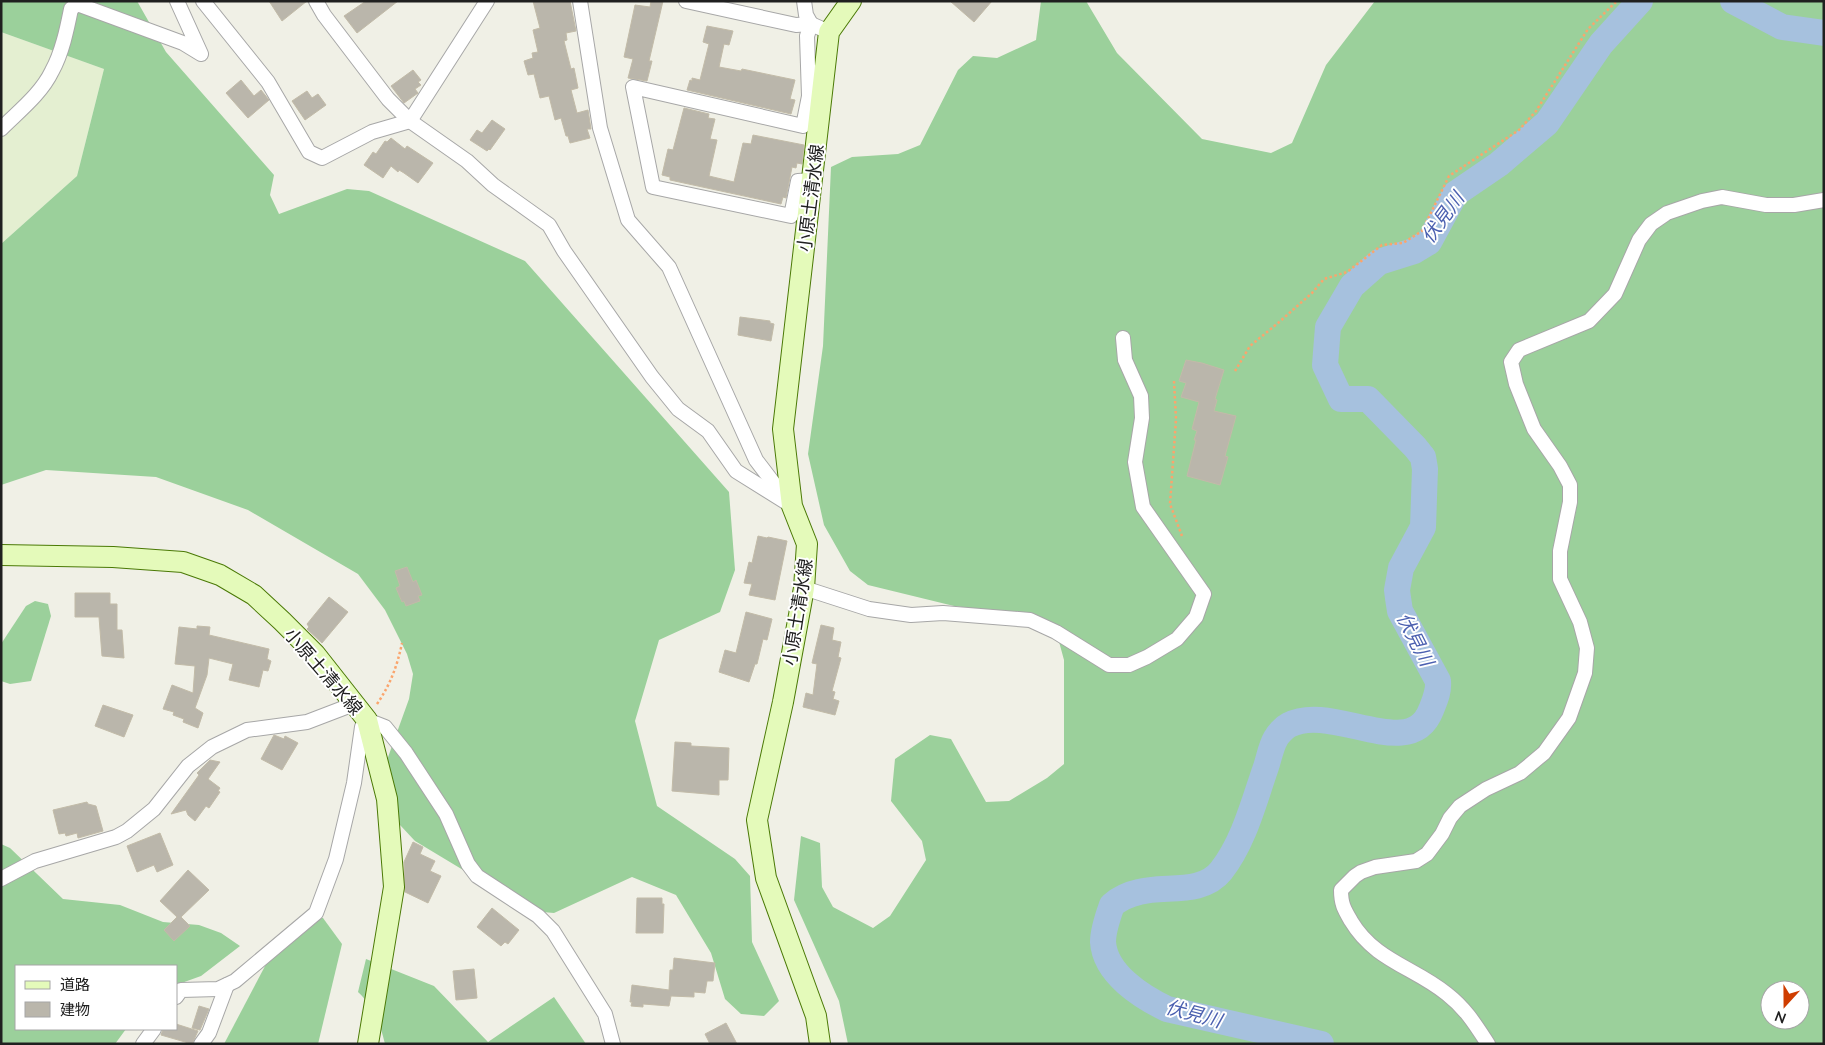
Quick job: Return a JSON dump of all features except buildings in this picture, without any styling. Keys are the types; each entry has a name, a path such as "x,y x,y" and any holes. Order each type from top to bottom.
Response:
{"main road":[{"name":"小原土清水線","path":"820,1044 816,1016 766,878 757,820 783,702 804,588 807,544 792,506 784,429 829,32 851,1"},
{"name":"小原土清水線","path":"1,555 113,557 183,562 220,575 254,595 268,608 314,654 354,704 366,720 387,799 394,887 368,1044"}],"street":[{"path":"1,129 34,97 52,71 66,32 71,9 77,4 183,43 201,54 177,1"},
{"path":"202,1 268,82 309,152 322,158 372,132 410,121 487,1"},
{"path":"316,1 324,15 388,99 410,121 467,161 493,185 549,225 564,251 652,377 678,408 708,432 736,471 792,506"},
{"path":"580,1 600,128 628,220 669,267 756,460 792,506"},
{"path":"686,1 796,25 811,24 829,32"},
{"path":"804,1 806,15 811,24 807,36 810,96 803,126 633,87 653,187 791,216 798,181 812,180"},
{"path":"1488,1044 1469,1014 1446,993 1376,952 1361,935 1341,904 1341,890 1361,872 1375,867 1416,861 1427,854 1460,806 1486,789 1520,773 1544,753 1569,718 1585,673 1587,648 1580,622 1560,579 1560,551 1570,502 1570,485 1560,466 1534,430 1516,384 1512,362 1519,350 1589,321 1615,294 1639,240 1651,224 1668,213 1702,201 1722,197 1766,205 1794,205 1824,200"},
{"path":"804,588 869,609 911,615 943,614 1030,620 1056,632 1110,666 1129,665 1147,657 1177,638 1196,617 1204,594 1143,507 1135,462 1142,418 1141,396 1125,360 1123,338"},
{"path":"1,879 35,861 116,838 128,831 154,809 188,766 212,747 247,730 306,722 354,704"},
{"path":"178,994 181,990 218,989 235,982 316,913 336,858 354,783 362,726 366,720 385,727 406,753 446,814 468,864 477,876 538,916 553,931 605,1014 613,1044"},
{"path":"201,1044 209,1034 228,985"},
{"path":"143,1044 153,1030"}],"path":[{"path":"1235,371 1250,346 1285,317 1324,279 1347,272 1382,246 1403,243 1422,231 1449,176 1519,130 1536,111 1588,29 1617,1"},
{"path":"1174,381 1176,419 1170,504 1184,540"},
{"path":"366,720 389,686 397,665 402,643"}],"green space":[{"path":"1,1 137,1 166,52 274,175 270,195 279,214 347,189 369,191 525,261 729,492 735,570 720,612 659,640 635,721 657,806 735,859 750,876 752,942 779,1001 764,1016 741,1014 725,999 711,953 676,895 632,877 554,913 531,911 415,841 400,825 387,781 387,760 409,699 413,674 407,654 385,610 358,574 248,510 156,477 46,470 1,485 1,244 77,176 104,69 1,32"},
{"path":"1041,1 1086,1 1117,53 1202,139 1271,153 1292,143 1326,65 1375,1 1824,1 1824,1044 848,1044 839,1001 794,900 801,836 820,843 822,887 833,907 873,928 890,916 926,860 922,841 891,801 895,759 930,735 951,739 986,802 1009,801 1047,778 1064,764 1064,660 1058,638 1019,614 954,606 868,585 850,571 824,525 808,454 823,346 831,167 852,157 898,154 920,145 958,70 973,56 997,58 1036,40"},
{"path":"1,32 104,69 77,176 1,244"},
{"path":"35,601 48,604 51,616 31,681 10,684 1,681 1,644 26,606"},
{"path":"1,844 10,848 63,899 120,905 163,922 199,925 221,933 240,946 201,976 178,984 178,965 15,965 15,1030 125,1030 115,1044 1,1044"},
{"path":"304,918 323,918 342,944 318,1044 224,1044 274,949"},
{"path":"366,959 434,986 488,1042 554,997 586,1044 385,1044 376,1016 358,992"}],"waterway":[{"name":"伏見川","path":"1321,1044 1167,1009 1147,998 1126,983 1110,964 1105,954 1103,942 1107,918 1112,905 1128,895 1149,890 1194,886 1213,879 1221,871 1229,860 1242,834 1253,807 1274,741 1287,726 1307,720 1347,724 1388,732 1406,732 1421,725 1431,710 1437,692 1438,681 1400,611 1397,590 1401,568 1423,527 1425,469 1423,457 1368,399 1341,399 1325,365 1328,327 1352,286 1379,262 1414,251 1429,242 1455,194 1499,164 1547,123 1601,44 1640,1"},
{"name":"伏見川","path":"1733,1 1782,27 1824,33"}]}
